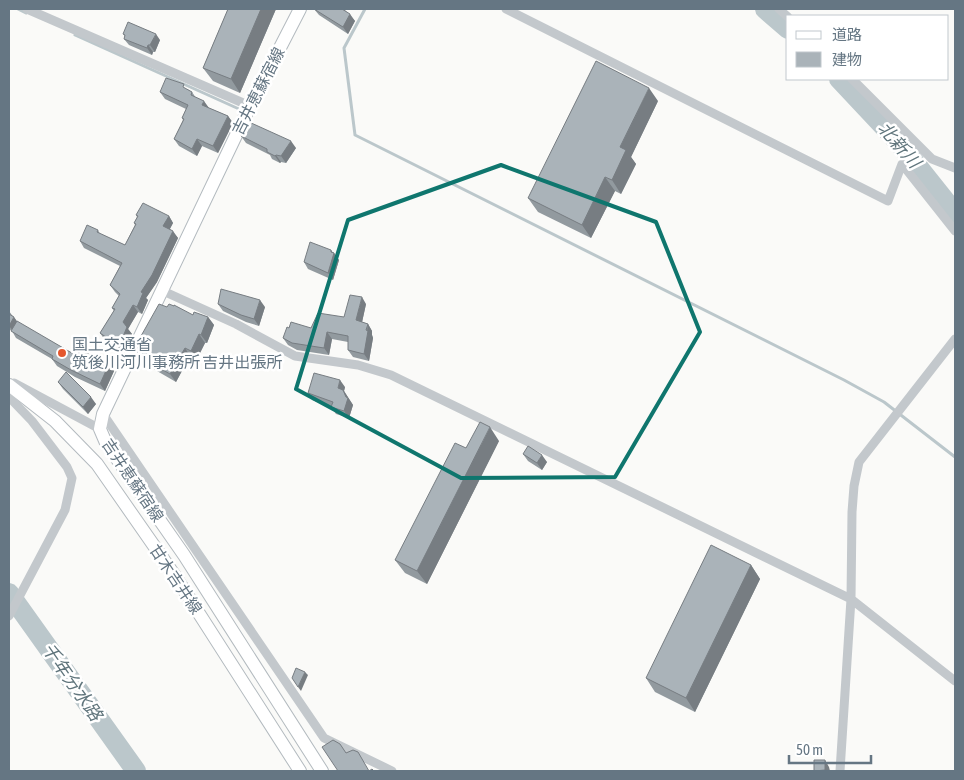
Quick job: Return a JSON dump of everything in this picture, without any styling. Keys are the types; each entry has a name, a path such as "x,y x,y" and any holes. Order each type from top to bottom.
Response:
{"main road":[{"name":"吉井恵蘇宿線","path":"300,9 250,106 103,414 100,428 106,443 184,555 322,771"},
{"name":"甘木吉井線","path":"9,385 55,421 96,464 175,576 300,771"}],"street":[{"path":"27,9 250,106"},
{"path":"506,9 888,202 902,164 955,231"},
{"path":"853,80 932,159 955,168"},
{"path":"163,291 236,324 295,356 358,365 391,375 851,600 955,682"},
{"path":"840,771 851,600 852,512 859,462 955,339"},
{"path":"9,380 100,428"},
{"path":"9,397 32,421 67,467 72,478 66,510 9,616"},
{"path":"103,414 324,738 392,771"}],"highlighted area":[{"path":"501,165 656,222 700,332 615,477 461,478 296,389 348,220"}],"building":[{"path":"228,9 261,9 231,79 203,68"},
{"path":"314,9 342,9 350,14 343,27"},
{"path":"128,22 156,34 147,48 124,39 125,35 123,34"},
{"path":"596,61 649,88 620,147 626,150 612,180 605,177 582,225 528,198"},
{"path":"166,78 184,84 183,87 192,92 191,95 204,101 202,105 228,116 213,146 197,139 192,149 174,139 184,119 182,118 188,105 160,92"},
{"path":"249,122 291,141 281,156 275,156 267,152 267,149 241,136"},
{"path":"143,203 169,216 163,226 173,231 152,275 141,292 143,293 137,307 133,305 123,322 127,327 119,346 100,333 115,309 112,308 120,294 110,285 122,263 80,241 87,225 98,230 97,232 125,245 136,224 134,223 138,216 136,215"},
{"path":"310,242 334,253 328,273 304,262"},
{"path":"221,289 260,300 254,319 218,304"},
{"path":"350,295 362,297 356,320 368,324 364,354 348,350 348,336 327,332 324,348 292,343 283,338 291,322 311,328 318,313 344,317"},
{"path":"159,304 167,307 169,304 174,305 193,315 194,312 208,317 201,335 199,334 191,351 185,348 170,374 132,352"},
{"path":"9,314 14,317 9,326"},
{"path":"17,321 77,356 80,350 109,364 100,384 52,359 53,356 11,331"},
{"path":"66,372 91,397 83,407 58,382"},
{"path":"314,373 340,380 338,388 343,390 348,398 344,411 331,407 333,402 308,393"},
{"path":"480,422 490,427 417,571 395,560 455,443 466,448"},
{"path":"528,446 542,455 537,463 523,454"},
{"path":"711,545 751,565 686,698 646,678"},
{"path":"296,668 305,672 298,687 292,678"},
{"path":"333,740 340,744 346,753 353,750 358,752 369,771 338,771 322,747"},
{"path":"814,760 825,760 825,770 814,771"}],"waterway":[{"path":"18,9 26,13"},
{"path":"365,9 344,48 355,135 844,380 884,402 955,457"},
{"name":"北新川","path":"765,9 786,27"},
{"path":"75,35 239,109"},
{"name":"北新川","path":"840,80 900,144 955,213"},
{"name":"千年分水路","path":"9,593 136,771"}],"place":[{"name":"国土交通省 筑後川河川事務所 吉井出張所","path":"62,353"}]}
